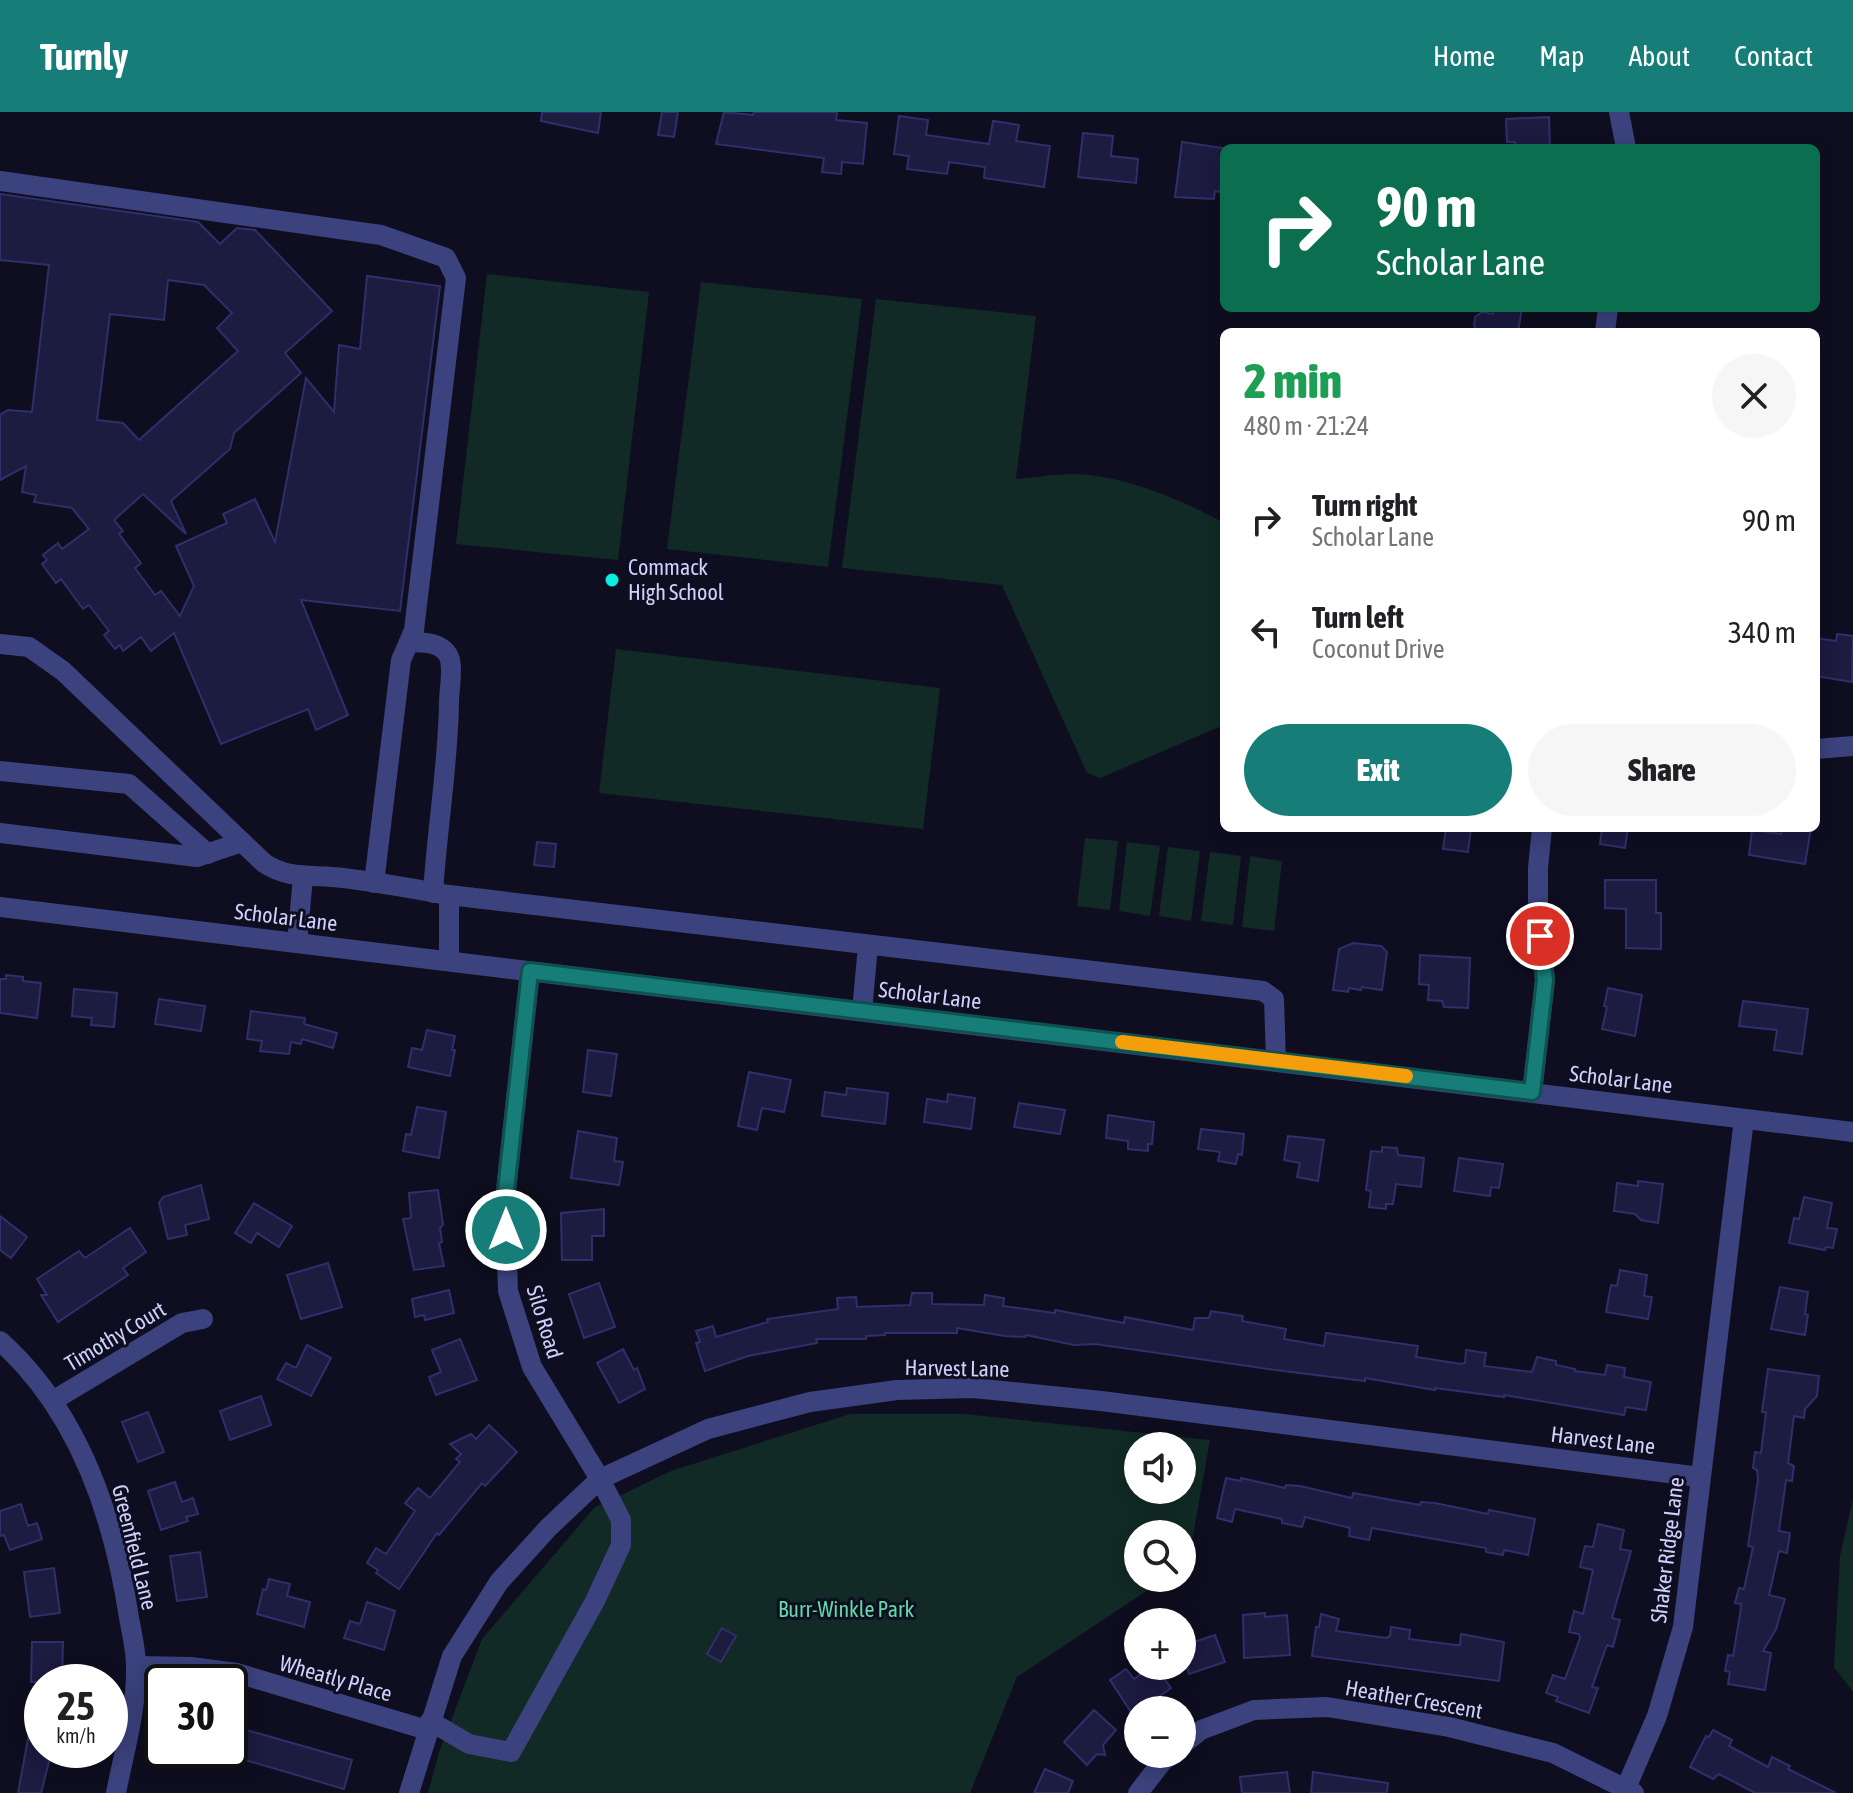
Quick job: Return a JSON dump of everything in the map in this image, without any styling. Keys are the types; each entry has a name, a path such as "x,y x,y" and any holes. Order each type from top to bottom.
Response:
{"street":[{"path":"1619,112 1625,144"},
{"path":"0,181 381,235 446,258 456,278 414,630 401,660 374,883"},
{"path":"409,642 433,643 444,649 450,659 449,722 437,828 449,961"},
{"path":"0,644 29,647 63,671 273,869 303,877 339,877 441,894 1263,991 1274,999 1276,1061"},
{"path":"1820,749 1853,746"},
{"path":"0,771 129,784 208,854"},
{"path":"1532,1092 1545,980 1538,914 1542,832"},
{"path":"0,833 197,857 242,842"},
{"path":"297,943 303,877"},
{"name":"Scholar Lane","path":"0,907 1853,1132"},
{"path":"862,1011 868,946"},
{"name":"Silo Road","path":"428,1725 469,1744 511,1752 595,1601 621,1545 621,1520 600,1479 532,1367 508,1291 505,1200 530,971"},
{"name":"Shaker Ridge Lane","path":"1630,1790 1657,1716 1683,1627 1744,1119"},
{"name":"Timothy Court","path":"54,1400 182,1323 203,1319"},
{"name":"Greenfield Lane","path":"0,1341 54,1400 102,1498 124,1583 136,1666 130,1720 116,1793"},
{"name":"Harvest Lane","path":"409,1793 452,1656 499,1582 548,1528 600,1479 708,1429 810,1402 897,1390 973,1388 1101,1401 1700,1477"},
{"name":"Wheatly Place","path":"136,1666 191,1667 237,1673 428,1725"},
{"name":"Heather Crescent","path":"1196,1734 1254,1710 1327,1707 1449,1727 1553,1753 1630,1790"},
{"path":"1138,1793 1157,1768"}],"green space":[{"path":"487,274 649,292 618,560 456,544"},
{"path":"701,282 862,299 828,567 667,549"},
{"path":"876,299 1036,316 1016,479 1072,474 1110,478 1171,497 1220,521 1220,727 1100,778 1087,773 1002,585 842,568"},
{"path":"616,649 940,688 923,829 599,793"},
{"path":"1085,838 1118,841 1110,910 1077,906"},
{"path":"1127,842 1160,846 1150,916 1119,911"},
{"path":"1168,847 1200,851 1191,921 1159,916"},
{"path":"1210,852 1241,856 1233,925 1201,921"},
{"path":"1250,856 1282,861 1274,931 1242,927"},
{"name":"Burr-Winkle Park","path":"850,1414 964,1414 1134,1432 1124,1432 1124,1504 1196,1504 1196,1439 1210,1440 1196,1520 1124,1520 1124,1592 1145,1592 1017,1677 970,1793 428,1793 439,1752 482,1639 594,1508 671,1471"},
{"path":"1853,1499 1853,1692 1834,1667 1840,1556"}],"building":[{"path":"542,112 601,112 598,133 541,121"},
{"path":"662,112 678,112 674,137 658,135"},
{"path":"724,112 753,115 754,112 837,112 836,120 867,123 863,164 842,162 841,174 822,172 824,158 716,144"},
{"path":"899,116 928,120 926,135 989,144 993,121 1019,125 1016,141 1050,146 1044,187 984,178 985,167 949,162 947,174 907,169 909,156 894,154"},
{"path":"1549,117 1550,144 1507,142 1506,119"},
{"path":"1083,133 1113,136 1111,156 1138,159 1136,183 1078,177"},
{"path":"1182,142 1220,148 1220,192 1215,191 1214,199 1175,197"},
{"path":"0,194 198,222 220,244 237,228 255,230 332,311 285,353 301,373 234,433 230,449 171,501 186,534 143,494 114,520 123,531 119,534 141,563 135,568 155,595 161,591 180,616 194,586 176,546 227,523 223,514 255,499 275,542 306,378 334,412 339,345 360,349 367,276 440,286 400,611 301,600 348,715 316,730 308,709 221,744 174,633 151,651 141,637 123,651 120,645 115,649 104,635 109,631 89,605 83,609 61,579 56,583 42,564 47,560 43,555 58,543 62,549 89,529 72,508 34,502 36,495 22,492 26,466 0,480 0,415 8,410 32,412 49,265 0,260","holes":["168,280 204,285 232,313 217,328 238,351 139,440 123,423 97,420 110,314 164,320"]},
{"path":"1482,312 1521,312 1519,328 1474,326 1475,317"},
{"path":"1837,634 1853,636 1852,682 1820,677 1820,639 1836,641"},
{"path":"1445,832 1470,832 1468,852 1443,849"},
{"path":"1602,832 1627,832 1625,848 1600,844"},
{"path":"1752,832 1810,832 1805,864 1749,855"},
{"path":"537,842 556,844 554,867 534,865"},
{"path":"1605,880 1656,880 1656,913 1661,913 1661,949 1626,948 1626,909 1605,908"},
{"path":"1353,943 1381,946 1387,952 1382,990 1362,987 1361,990 1349,988 1348,992 1333,990 1339,949"},
{"path":"1420,955 1470,958 1468,1008 1444,1007 1442,1001 1428,1000 1429,985 1419,984"},
{"path":"6,975 41,983 37,1018 0,1013 0,979 6,979"},
{"path":"1608,988 1642,995 1635,1036 1602,1029"},
{"path":"74,989 117,993 114,1027 91,1025 92,1018 72,1016"},
{"path":"159,999 205,1006 201,1031 155,1024"},
{"path":"1743,1001 1808,1009 1802,1054 1774,1050 1777,1030 1739,1026"},
{"path":"251,1011 305,1018 304,1024 337,1033 333,1048 302,1039 301,1044 291,1042 289,1054 260,1051 262,1041 247,1039"},
{"path":"427,1030 455,1036 450,1076 408,1067 412,1048 422,1050"},
{"path":"588,1050 617,1054 611,1096 583,1092"},
{"path":"749,1072 791,1080 784,1112 762,1108 757,1130 738,1126"},
{"path":"847,1088 888,1093 885,1124 822,1116 825,1092 846,1095"},
{"path":"948,1094 975,1098 971,1129 924,1122 927,1099 947,1102"},
{"path":"1019,1103 1065,1110 1060,1134 1014,1127"},
{"path":"417,1107 446,1112 439,1158 403,1151 406,1134 411,1135"},
{"path":"1108,1115 1154,1122 1152,1144 1148,1144 1148,1151 1128,1149 1128,1141 1106,1138"},
{"path":"1201,1129 1244,1134 1242,1155 1238,1154 1236,1164 1218,1161 1220,1152 1198,1149"},
{"path":"578,1131 617,1138 614,1161 623,1162 619,1185 571,1178"},
{"path":"1288,1136 1324,1140 1318,1181 1297,1177 1300,1163 1284,1160"},
{"path":"1382,1147 1397,1148 1398,1155 1424,1158 1421,1187 1396,1184 1393,1204 1386,1204 1386,1209 1369,1207 1371,1191 1366,1190 1371,1151 1382,1152"},
{"path":"1459,1158 1503,1164 1499,1188 1491,1187 1490,1196 1454,1191"},
{"path":"1638,1181 1663,1184 1658,1223 1641,1220 1635,1214 1614,1211 1617,1183 1638,1186"},
{"path":"201,1185 209,1219 185,1225 187,1235 168,1239 159,1203 163,1197"},
{"path":"438,1190 443,1225 440,1228 442,1242 439,1243 444,1266 414,1270 403,1219 411,1218 409,1193"},
{"path":"1804,1197 1832,1203 1827,1228 1837,1229 1833,1248 1826,1247 1825,1250 1789,1243 1794,1218 1799,1219"},
{"path":"254,1203 292,1226 279,1247 257,1233 251,1243 235,1233"},
{"path":"604,1209 604,1236 592,1236 592,1260 562,1260 561,1213"},
{"path":"0,1216 27,1237 11,1258 0,1250"},
{"path":"130,1228 146,1252 123,1268 128,1275 58,1322 41,1295 47,1295 37,1279 79,1251 85,1258"},
{"path":"328,1263 342,1307 301,1319 287,1275"},
{"path":"1620,1270 1647,1275 1644,1296 1652,1297 1648,1319 1606,1312 1611,1285 1617,1286"},
{"path":"599,1283 615,1327 584,1338 569,1294"},
{"path":"1780,1287 1808,1292 1805,1335 1771,1329"},
{"path":"449,1290 454,1313 425,1320 424,1315 415,1317 412,1299"},
{"path":"912,1293 932,1293 932,1304 984,1305 985,1295 1004,1298 1003,1306 1055,1313 1055,1310 1124,1323 1125,1317 1193,1330 1195,1318 1209,1318 1211,1311 1243,1316 1242,1321 1286,1329 1284,1339 1324,1346 1326,1333 1418,1346 1416,1357 1461,1364 1465,1363 1466,1350 1486,1353 1484,1366 1532,1372 1537,1357 1556,1361 1556,1365 1575,1371 1605,1375 1607,1365 1625,1368 1624,1377 1651,1382 1646,1410 1626,1407 1624,1415 1504,1395 1435,1390 1365,1378 1365,1381 1275,1370 957,1328 957,1333 885,1333 866,1336 866,1339 816,1339 817,1343 748,1356 705,1371 696,1343 700,1342 696,1331 713,1326 716,1337 768,1322 767,1319 838,1309 837,1298 856,1297 857,1307 910,1305"},
{"path":"460,1339 477,1380 436,1395 429,1377 441,1372 432,1350"},
{"path":"307,1345 331,1358 311,1396 277,1379 286,1363 296,1368"},
{"path":"623,1349 634,1370 637,1368 645,1389 619,1403 597,1363"},
{"path":"1768,1369 1819,1376 1817,1396 1805,1409 1804,1418 1794,1416 1788,1463 1794,1466 1792,1481 1786,1480 1779,1531 1790,1533 1787,1553 1779,1551 1769,1595 1785,1599 1776,1629 1763,1651 1771,1653 1765,1690 1728,1684 1730,1672 1725,1671 1728,1655 1733,1656 1740,1615 1741,1604 1735,1603 1739,1588 1744,1589 1753,1547 1748,1546 1758,1480 1757,1470 1753,1468 1755,1452 1761,1453 1766,1412 1762,1412"},
{"path":"261,1396 271,1425 230,1440 220,1411"},
{"path":"148,1412 164,1452 138,1462 122,1422"},
{"path":"489,1425 517,1452 485,1486 482,1483 439,1535 437,1533 399,1589 367,1563 376,1548 386,1554 415,1511 405,1503 418,1488 430,1498 460,1462 456,1459 461,1454 450,1444 471,1434 476,1439"},
{"path":"1226,1478 1241,1481 1241,1478 1285,1488 1286,1485 1300,1486 1352,1498 1353,1493 1420,1505 1421,1502 1435,1503 1488,1514 1489,1510 1535,1519 1528,1555 1504,1550 1503,1555 1486,1552 1486,1548 1372,1528 1369,1540 1349,1536 1350,1528 1305,1517 1302,1527 1282,1523 1282,1519 1235,1509 1232,1522 1217,1518"},
{"path":"175,1482 182,1502 193,1498 198,1514 186,1517 188,1521 161,1530 148,1491"},
{"path":"21,1504 28,1526 37,1523 42,1539 10,1550 4,1535 0,1536 0,1511"},
{"path":"1598,1524 1624,1530 1620,1549 1631,1551 1612,1618 1620,1620 1613,1647 1607,1645 1592,1687 1598,1688 1589,1713 1556,1701 1558,1697 1546,1693 1553,1675 1565,1679 1580,1638 1579,1634 1569,1632 1574,1611 1583,1614 1593,1570 1580,1567 1585,1546 1593,1547"},
{"path":"200,1552 207,1597 177,1601 170,1556"},
{"path":"54,1568 60,1613 30,1617 24,1572"},
{"path":"269,1579 290,1584 287,1596 310,1602 304,1627 257,1614 263,1589 266,1590"},
{"path":"367,1602 395,1611 384,1650 344,1638 350,1621 360,1624"},
{"path":"1265,1613 1265,1617 1287,1615 1290,1655 1244,1658 1243,1615"},
{"path":"1321,1614 1339,1619 1336,1631 1386,1638 1390,1636 1391,1627 1410,1630 1409,1639 1460,1645 1461,1634 1504,1642 1499,1681 1312,1656"},
{"path":"722,1628 736,1636 721,1662 707,1654"},
{"path":"1215,1635 1225,1662 1196,1672 1196,1641"},
{"path":"32,1642 63,1642 62,1664 31,1664"},
{"path":"1124,1670 1124,1680 1165,1680 1171,1688 1160,1696 1124,1696 1124,1701 1110,1680"},
{"path":"1094,1710 1116,1730 1103,1745 1105,1755 1097,1754 1087,1765 1064,1742"},
{"path":"248,1730 352,1760 344,1789 248,1761"},
{"path":"1713,1730 1732,1740 1729,1746 1768,1767 1772,1757 1790,1766 1788,1769 1836,1793 1755,1793 1719,1774 1713,1779 1690,1767 1706,1736 1709,1737"},
{"path":"24,1760 24,1768 47,1768 41,1793 18,1793"},
{"path":"1045,1769 1073,1781 1068,1793 1034,1793"},
{"path":"1287,1772 1290,1793 1242,1793 1240,1777"},
{"path":"1313,1772 1388,1783 1387,1793 1311,1793"}],"slow traffic":[{"path":"1122,1042 1406,1076"}],"place":[{"name":"Commack High School","path":"612,580"}],"route":[{"path":"506,1230 505,1200 530,971 1532,1092 1545,980 1540,936"}]}
